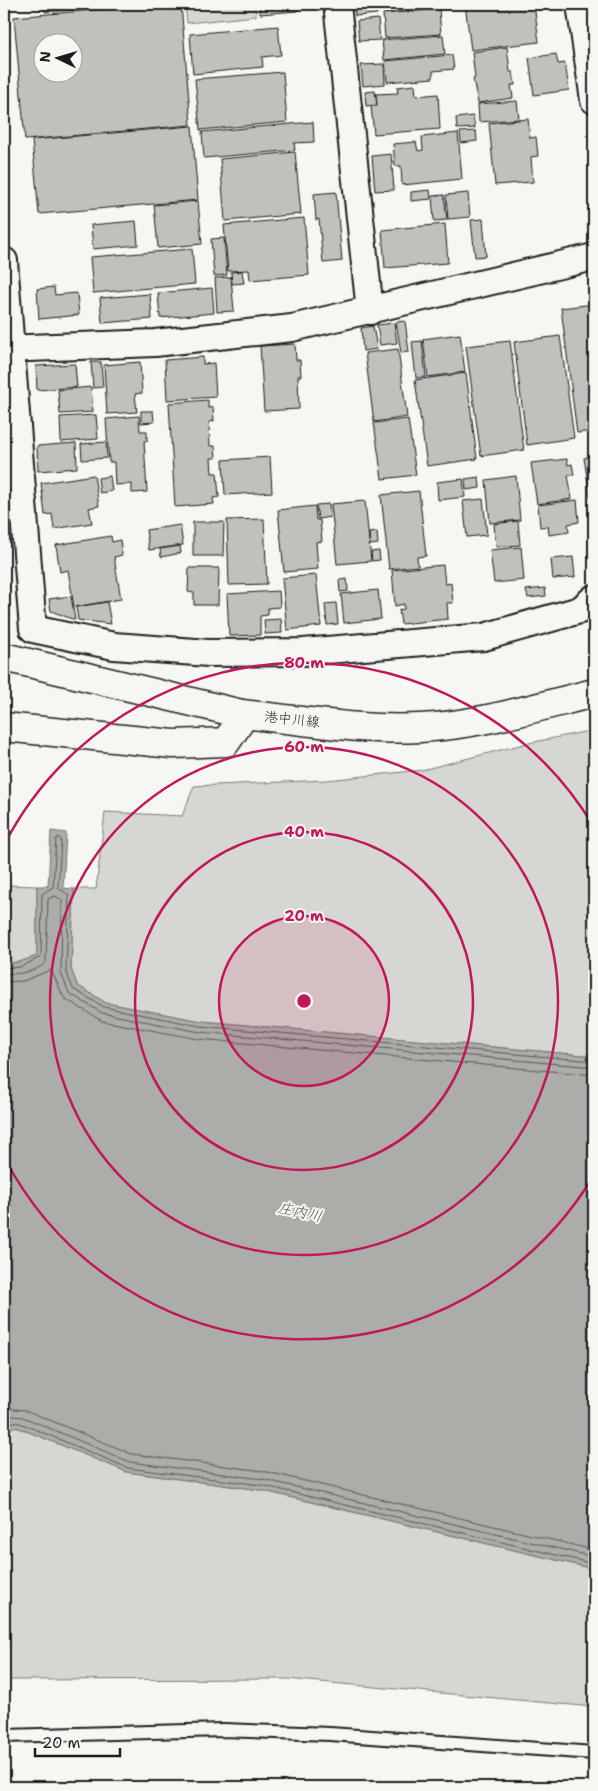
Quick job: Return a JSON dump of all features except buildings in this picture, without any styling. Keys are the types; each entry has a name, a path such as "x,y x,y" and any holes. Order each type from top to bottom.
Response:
{"main road":[{"name":"港中川線","path":"4,657 242,714 360,727 419,728 479,721 594,693"},
{"path":"4,727 173,744 226,742 239,723 242,714"}],"street":[{"path":"336,4 370,311"},
{"path":"580,4 594,100"},
{"path":"8,349 154,343 292,328 594,257"},
{"path":"4,261 8,349 32,629 114,646 209,653 303,652 484,636 590,606"}],"lane":[{"path":"4,1736 234,1730 330,1734 594,1753"}],"shaded area":[{"path":"185,4 255,4 256,16 187,23"},
{"path":"594,730 594,1056 201,1021 106,1003 77,985 71,969 74,889 96,889 105,812 182,816 194,786 327,780 422,770 524,744"},
{"path":"4,796 7,885 37,886 37,956 19,962 4,963"},
{"path":"4,1426 19,1428 127,1472 260,1490 594,1569 594,1707 287,1679 4,1680"}],"water":[{"name":"庄内川","path":"51,831 66,833 63,888 74,889 71,969 77,985 106,1003 201,1021 594,1056 594,1569 260,1490 127,1472 19,1428 4,1426 4,963 19,962 37,956 37,886 48,886"}]}
